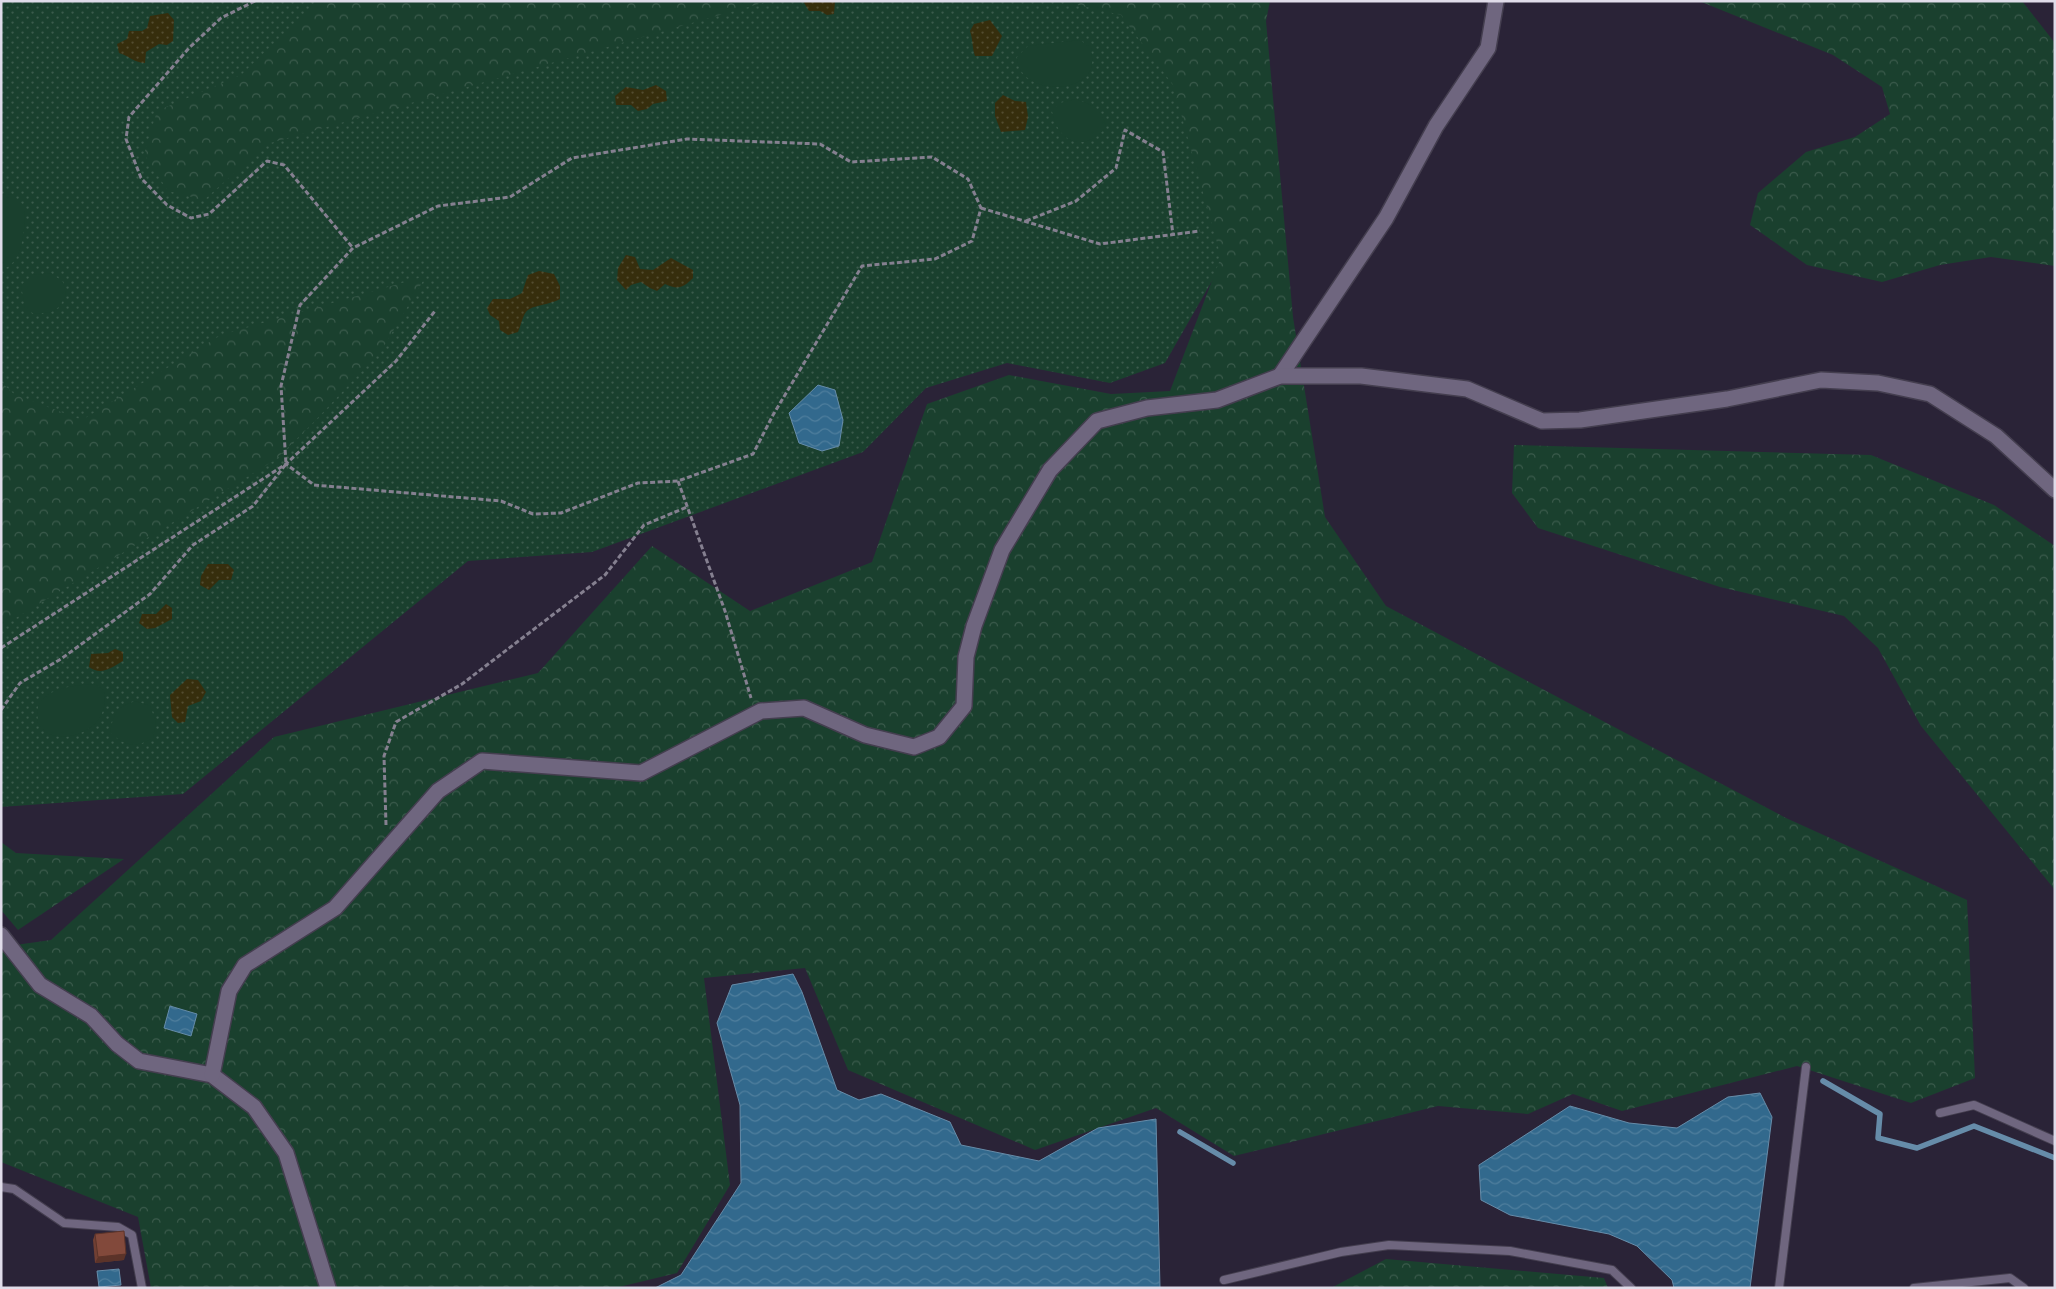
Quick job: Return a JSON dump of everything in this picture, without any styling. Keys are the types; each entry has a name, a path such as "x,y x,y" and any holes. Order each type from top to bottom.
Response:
{"street":[{"path":"1280,376 1386,218 1436,126 1488,48 1496,1"},
{"path":"212,1075 229,991 245,965 335,908 438,790 482,761 641,773 761,711 804,708 865,734 914,747 939,737 964,706 966,658 974,626 1002,550 1050,470 1097,421 1147,408 1217,400 1280,376 1361,376 1466,389 1542,421 1580,420 1727,400 1820,380 1878,383 1930,394 1996,436 2055,490"},
{"path":"1,935 40,985 91,1016 117,1044 139,1061 212,1075 254,1107 286,1153 328,1288"}],"lane":[{"path":"1779,1288 1806,1067"},
{"path":"1940,1113 1974,1105 2055,1141"},
{"path":"1,1187 14,1189 64,1223 118,1227 132,1235 142,1288"},
{"path":"1224,1280 1341,1252 1389,1246 1510,1251 1612,1270 1631,1288"},
{"path":"1914,1288 2010,1278 2024,1288"}],"path":[{"path":"255,1 221,18 189,48 129,117 126,139 140,178 167,205 191,218 209,214 266,161 284,165 353,248"},
{"path":"1026,221 1076,201 1116,168 1125,130 1163,152 1173,235"},
{"path":"687,139 820,144 851,162 932,158 968,179 981,208 972,241 935,259 862,266 773,415 753,454 678,481 638,483 562,512 532,514 501,501 314,485 286,464 281,386 300,305 353,248 438,206 510,197 572,158 687,139"},
{"path":"981,208 1100,244 1200,231"},
{"path":"1,710 20,684 61,659 150,594 193,545 253,506 286,464 396,361 435,311"},
{"path":"1,648 286,464"},
{"path":"678,481 725,611 751,698 761,711"},
{"path":"392,842 386,830 384,756 396,722 462,684 605,574 644,525 687,507"}],"green space":[{"path":"1,1 1137,1 1190,80 1232,246 1165,363 1110,383 1007,363 926,388 863,452 592,552 468,561 183,794 1,807"},
{"path":"318,1 769,1 267,144 204,200 168,191 144,154 157,111 241,75"},
{"path":"1060,1 1270,1 1266,21 1293,317 1325,517 1386,606 1786,818 1967,900 1975,1078 1911,1103 1797,1066 1622,1111 1573,1094 1528,1114 1438,1106 1234,1156 1156,1108 1035,1150 848,1070 805,968 704,978 730,1185 677,1273 615,1288 151,1288 138,1217 1,1162 1,947 51,940 274,737 538,673 652,546 750,611 872,562 927,404 1009,375 1111,394 1170,391 1221,257 1173,85 1121,15"},
{"path":"1699,1 2022,1 2055,43 2055,266 1991,257 1940,265 1882,282 1807,265 1750,225 1758,193 1806,152 1855,137 1890,114 1882,87 1833,55"},
{"path":"1080,40 1091,48 1092,64 1088,74 1079,82 1067,86 1053,87 1029,79 1020,70 1017,57 1028,46"},
{"path":"1075,99 1087,103 1102,115 1106,127 1090,140 1073,141 1060,131 1055,122 1052,111 1060,103"},
{"path":"1,194 12,195 25,207 22,243 19,253 9,266 1,269"},
{"path":"51,273 63,282 66,295 59,307 51,312 34,314 25,308 21,285 33,275"},
{"path":"426,276 381,351 275,460 1,627 1,382 14,394 82,420 221,335"},
{"path":"1514,445 1871,455 1994,505 2055,546 2055,890 1921,726 1878,648 1844,616 1720,587 1538,528 1512,493"},
{"path":"95,684 105,691 104,706 100,717 88,729 75,735 62,737 49,734 38,723 38,707 47,695 63,688"},
{"path":"136,701 150,706 156,722 153,738 141,743 125,743 110,732 113,720 120,708"},
{"path":"1,842 16,853 124,859 18,930 1,910"},
{"path":"1386,1259 1604,1278 1608,1288 1331,1288"}],"sand":[{"path":"803,1 835,1 834,14 827,15 820,11 809,11"},
{"path":"168,13 174,20 173,41 167,45 159,44 146,52 145,63 138,62 119,53 117,44 127,39 129,31 142,31 147,28 150,16"},
{"path":"990,20 1002,36 992,56 975,56 970,31 974,24"},
{"path":"656,85 666,91 667,101 653,104 647,109 638,111 631,105 616,105 615,96 626,87 643,90"},
{"path":"1003,95 1015,101 1026,102 1028,117 1025,130 1001,132 995,116 995,103"},
{"path":"626,255 635,257 640,269 653,270 671,258 693,270 693,278 680,287 665,284 657,291 641,282 631,285 626,290 617,280 618,268"},
{"path":"539,271 554,274 560,286 560,299 528,310 523,316 518,332 508,335 500,330 499,321 490,315 487,308 493,299 510,299 522,293 528,275"},
{"path":"208,564 228,564 234,570 231,580 219,580 209,590 200,585 201,576"},
{"path":"166,604 172,608 172,619 155,628 147,629 139,623 142,614 156,614"},
{"path":"115,649 123,652 123,661 102,671 93,670 89,667 91,654 108,653"},
{"path":"187,679 198,680 206,692 201,701 188,706 185,722 178,723 172,717 170,695"}],"water":[{"path":"818,385 835,390 843,420 839,446 822,451 799,443 789,413"},
{"path":"793,974 802,992 837,1090 859,1100 881,1094 950,1122 961,1145 1039,1161 1098,1128 1156,1119 1160,1288 655,1288 681,1275 741,1183 740,1105 717,1023 732,985"},
{"path":"170,1006 197,1014 191,1036 164,1028"},
{"path":"1760,1093 1772,1117 1750,1288 1674,1288 1672,1280 1637,1246 1609,1234 1510,1215 1481,1200 1479,1165 1570,1106 1629,1123 1677,1128 1728,1097"},
{"path":"119,1269 121,1285 99,1287 97,1271"}],"building":[{"path":"124,1231 126,1254 98,1257 95,1234"}],"waterway":[{"path":"1823,1081 1880,1114 1878,1138 1917,1148 1974,1126 2055,1158"},
{"path":"1180,1132 1233,1163"}]}
